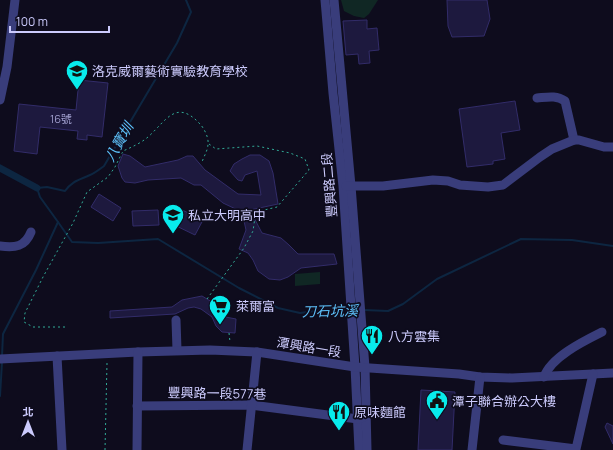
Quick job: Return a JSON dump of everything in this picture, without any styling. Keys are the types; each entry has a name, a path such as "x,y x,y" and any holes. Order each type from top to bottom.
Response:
{"street":[{"path":"0,100 6,73 15,0"},
{"name":"豐興路二段","path":"325,0 332,93 347,186"},
{"name":"豐興路二段","path":"334,0 356,310 365,367 362,418"},
{"path":"537,98 559,97 565,101 574,140"},
{"path":"347,186 383,186 433,180 448,181 460,185 488,187 503,185 552,149 574,140 609,147 613,155"},
{"path":"0,246 12,247 25,243 30,232"},
{"name":"豐興路二段","path":"356,310 355,367 362,418"},
{"path":"176,320 177,350"},
{"path":"544,377 546,370 572,347 602,332"},
{"name":"潭興路一段","path":"0,359 177,350 230,351 257,352 355,367 458,374 480,377 512,378 613,373"},
{"path":"137,450 138,352"},
{"path":"247,450 257,352"},
{"path":"57,356 62,450"},
{"path":"503,440 576,449 593,374"},
{"path":"472,450 480,377"},
{"name":"豐興路一段577巷","path":"137,406 251,405 362,418"},
{"path":"359,450 362,418"},
{"path":"362,418 367,450"}],"path":[{"path":"65,327 33,327 24,322 25,313 88,192 108,177 123,151 148,137 173,114 185,113 196,119 204,128 208,143 202,162"},
{"path":"208,143 216,149 256,146 290,153 305,159 309,170 277,206 260,211 254,219"},
{"path":"207,299 235,262 253,232 256,216"},
{"path":"229,333 230,351"},
{"path":"105,450 107,353"}],"green space":[{"path":"341,0 378,0 369,14 364,18 354,16 344,11"},
{"path":"320,272 320,284 295,286 295,274"}],"building":[{"path":"447,0 487,0 490,19 484,36 452,37 448,26"},
{"path":"367,20 367,29 377,28 379,50 369,51 370,63 359,64 358,54 346,55 343,21"},
{"path":"79,80 108,83 102,137 87,135 87,140 77,139 78,131 40,127 37,154 14,151 19,104 76,110"},
{"path":"515,101 520,130 501,133 505,159 493,161 493,164 467,167 459,109"},
{"path":"123,154 130,156 145,167 178,160 187,156 193,156 205,170 238,194 261,195 257,171 245,175 242,181 238,180 230,171 234,164 242,159 250,155 260,155 269,161 273,173 278,204 250,210 262,233 281,238 298,254 334,254 337,264 301,268 288,277 280,280 269,279 258,271 248,253 239,249 246,230 242,212 223,203 201,185 194,185 181,178 148,180 135,183 125,182 118,166"},
{"path":"99,194 121,208 113,221 91,207"},
{"path":"176,207 203,220 195,235 168,222"},
{"path":"158,210 159,225 133,226 132,211"},
{"path":"202,296 212,302 214,306 230,308 215,315 236,319 235,333 222,332 216,326 212,317 201,309 194,307 175,314 110,318 110,311 172,307 182,300"},
{"name":"潭子聯合辦公大樓","path":"421,390 455,392 452,450 418,450"},
{"path":"607,423 613,426 613,444 605,427"}],"waterway":[{"name":"八寶圳","path":"2,356 3,334 36,270 58,222 40,197 37,188 47,187 65,191 73,183 94,173 104,166 177,43 191,12 186,0"},
{"name":"刀石坑溪","path":"0,168 37,188"},
{"name":"刀石坑溪","path":"58,222 72,242 98,243 158,239 239,288 278,308 300,313 338,308 347,309"},
{"name":"刀石坑溪","path":"364,310 388,311 403,304 437,279 521,239 572,240 613,246"},
{"name":"八寶圳","path":"0,396 2,362"}],"place":[{"name":"洛克威爾藝術實驗教育學校","path":"77,90"},
{"name":"私立大明高中","path":"173,234"},
{"name":"萊爾富","path":"220,326"},
{"name":"八方雲集","path":"372,356"},
{"name":"潭子聯合辦公大樓","path":"437,420"},
{"name":"原味麵館","path":"339,432"}]}
